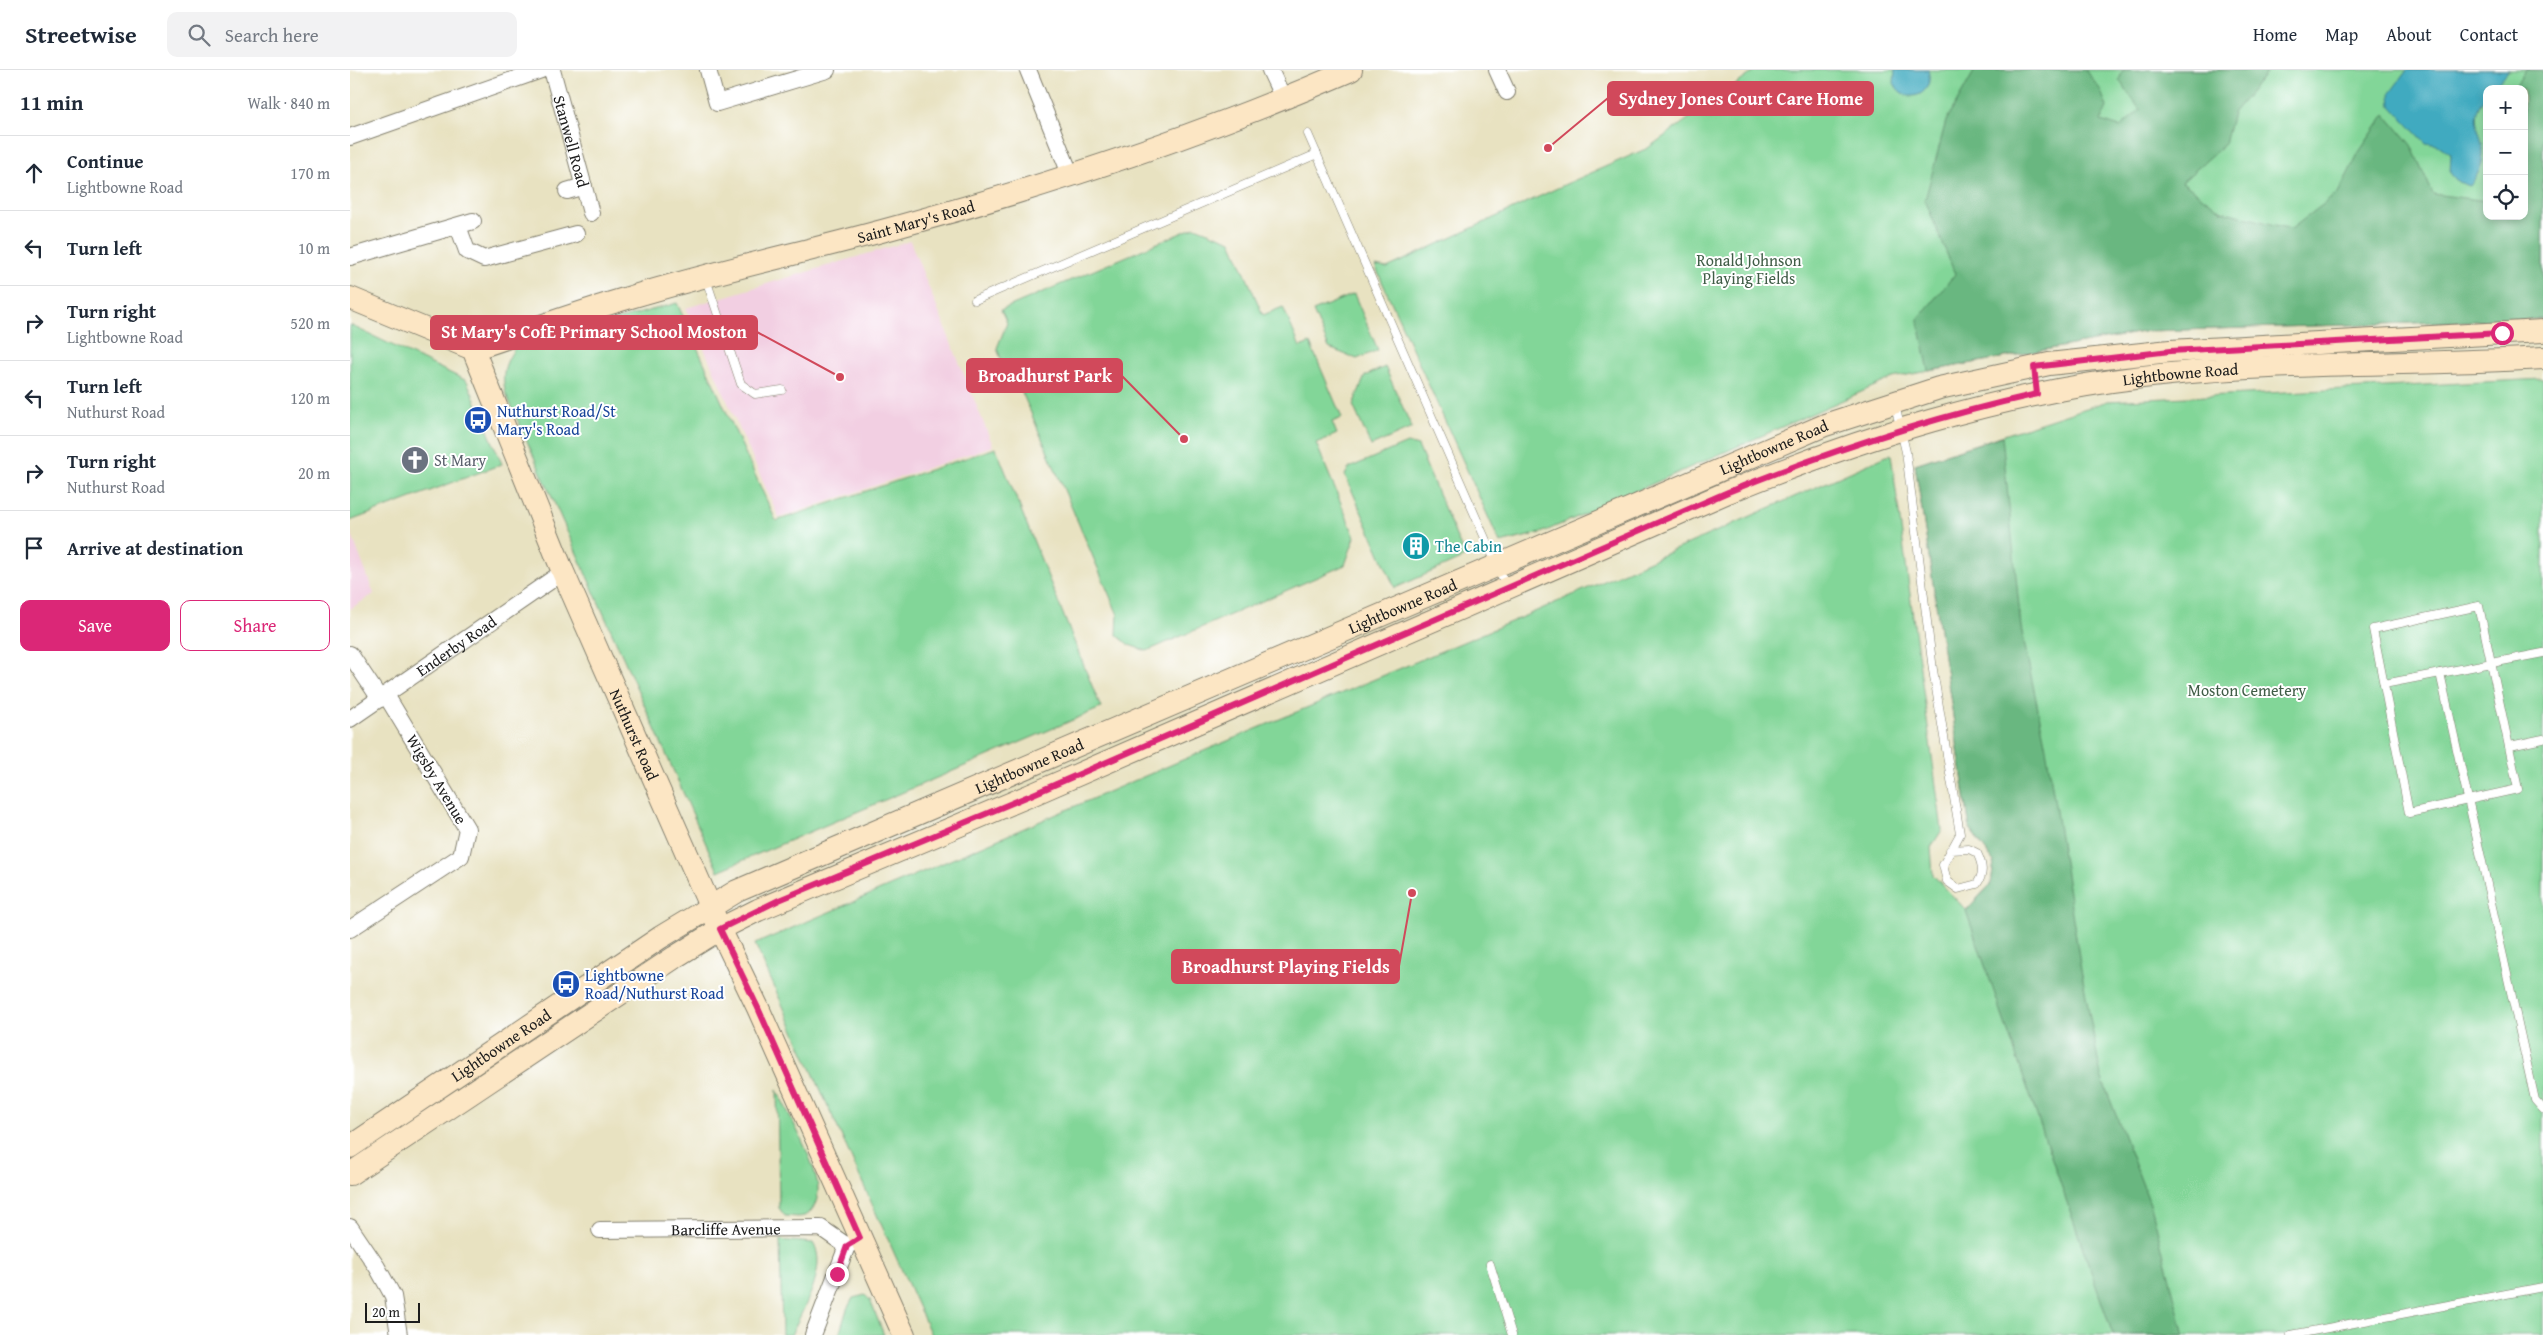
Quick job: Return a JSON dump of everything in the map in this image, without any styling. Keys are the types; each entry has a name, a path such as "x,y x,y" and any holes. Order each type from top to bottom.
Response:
{"main road":[{"name":"Saint Mary's Road","path":"473,350 631,296 902,226 1071,176 1284,100 1351,70"},
{"path":"350,298 473,350"},
{"name":"Lightbowne Road","path":"350,1174 720,929 779,900 1031,795 1507,588 1806,461 1966,410 2035,381 2170,351 2543,331"},
{"name":"Nuthurst Road","path":"473,350 563,572 712,906 720,929 758,1008 854,1242 904,1335"},
{"name":"Lightbowne Road","path":"350,1146 666,934 742,889 1825,425 1939,388 2262,369 2543,358"}],"street":[{"path":"350,137 541,70"},
{"name":"Stanwell Road","path":"552,70 591,213"},
{"path":"708,70 717,103 828,70"},
{"path":"1028,70 1071,176"},
{"path":"1270,70 1284,100"},
{"path":"1497,70 1507,92"},
{"path":"567,191 584,186"},
{"path":"350,258 465,223 467,251 484,259 576,234"},
{"name":"Enderby Road","path":"350,719 563,572"},
{"name":"Wigsby Avenue","path":"350,654 383,697 467,829 461,856 350,930"},
{"path":"350,1227 377,1267 393,1296 399,1335"},
{"name":"Barcliffe Avenue","path":"600,1230 821,1228 854,1242"},
{"path":"813,1335 854,1242"}],"lane":[{"path":"1308,134 1401,350 1507,588"},
{"path":"975,300 1317,154"},
{"path":"706,277 741,384 755,394 782,390"},
{"path":"1894,402 1902,430 1933,670 1960,834 1969,849 1977,854 1980,860 1982,877 1977,884 1958,888 1947,881 1942,865 1960,834"},
{"path":"2479,606 2492,663 2518,789 2409,813 2373,629 2479,606"},
{"path":"2384,684 2543,653"},
{"path":"2440,673 2535,1100 2543,1109"},
{"path":"2510,746 2543,739"},
{"path":"1950,850 1969,849"},
{"path":"1490,1264 1512,1335"},
{"path":"2291,1335 2543,1287"}],"shaded area":[{"path":"910,241 993,446 779,518 686,308"},
{"path":"350,530 374,594 350,609"}],"green space":[{"name":"Ronald Johnson Playing Fields","path":"1756,70 2543,70 2543,319 2148,331 1893,378 1541,533 1500,543 1375,266 1387,268 1566,184 1648,148"},
{"path":"1975,70 2085,70 2100,89 2107,107 2101,121 2120,127 2140,110 2119,80 2123,70 2269,70 2233,113 2225,144 2182,182 2222,211 2291,229 2338,193 2359,152 2385,114 2411,145 2433,194 2483,200 2483,220 2528,220 2528,85 2516,85 2526,70 2543,70 2543,319 2148,331 1929,371 1918,319 1955,274 1925,200 1946,121"},
{"path":"1195,227 1231,241 1263,315 1283,307 1300,347 1310,343 1342,418 1332,422 1337,434 1316,443 1355,537 1345,565 1147,651 1129,645 1117,635 1118,615 1012,369 1014,367 1002,362 997,348 1007,323 1001,310"},
{"path":"1354,294 1378,350 1357,359 1329,348 1313,311"},
{"path":"677,303 776,521 996,448 1101,708 718,871 506,394 504,381 504,370 515,348"},
{"path":"350,325 467,381 502,464 350,521"},
{"path":"1385,367 1412,428 1371,446 1353,405 1365,376"},
{"name":"Moston Cemetery","path":"2543,379 2543,1335 931,1335 755,944 1180,761 1532,613 1891,454 1942,830 1931,847 1933,875 1966,910 1991,884 1994,862 1970,829 1915,464 2108,401"},
{"path":"2002,436 2021,627 2046,748 2081,969 2101,1076 2152,1209 2184,1335 2113,1335 1966,911 1991,884 1994,862 1970,829 1915,464"},
{"path":"1407,443 1418,446 1465,557 1395,588 1345,475 1349,468"},
{"path":"777,1090 802,1140 817,1181 816,1202 810,1212 802,1217 785,1216 779,1208"},
{"path":"780,1240 813,1243 817,1253 818,1264 812,1289 791,1335 782,1335"},
{"path":"865,1295 870,1300 884,1335 839,1335 847,1309 853,1298"}],"water":[{"path":"1895,70 1928,70 1928,86 1918,95 1905,95 1894,83"},
{"path":"2407,70 2509,70 2496,85 2483,85 2483,100 2476,116 2482,142 2483,160 2476,178 2470,186 2458,182 2450,173 2451,154 2438,145 2426,143 2391,106 2390,93"}],"place":[{"name":"Sydney Jones Court Care Home","path":"1548,148"},
{"name":"St Mary's CofE Primary School Moston","path":"840,377"},
{"name":"Nuthurst Road/St Mary's Road","path":"478,420"},
{"name":"Broadhurst Park","path":"1184,439"},
{"name":"St Mary","path":"415,460"},
{"name":"The Cabin","path":"1416,546"},
{"name":"Broadhurst Playing Fields","path":"1412,893"},
{"name":"Lightbowne Road/Nuthurst Road","path":"566,984"}],"route":[{"path":"837,1274 847,1246 860,1238 758,1008 720,929 779,900 1031,795 1728,492 1815,457 1966,410 2037,394 2034,367 2170,351 2502,333"}]}
